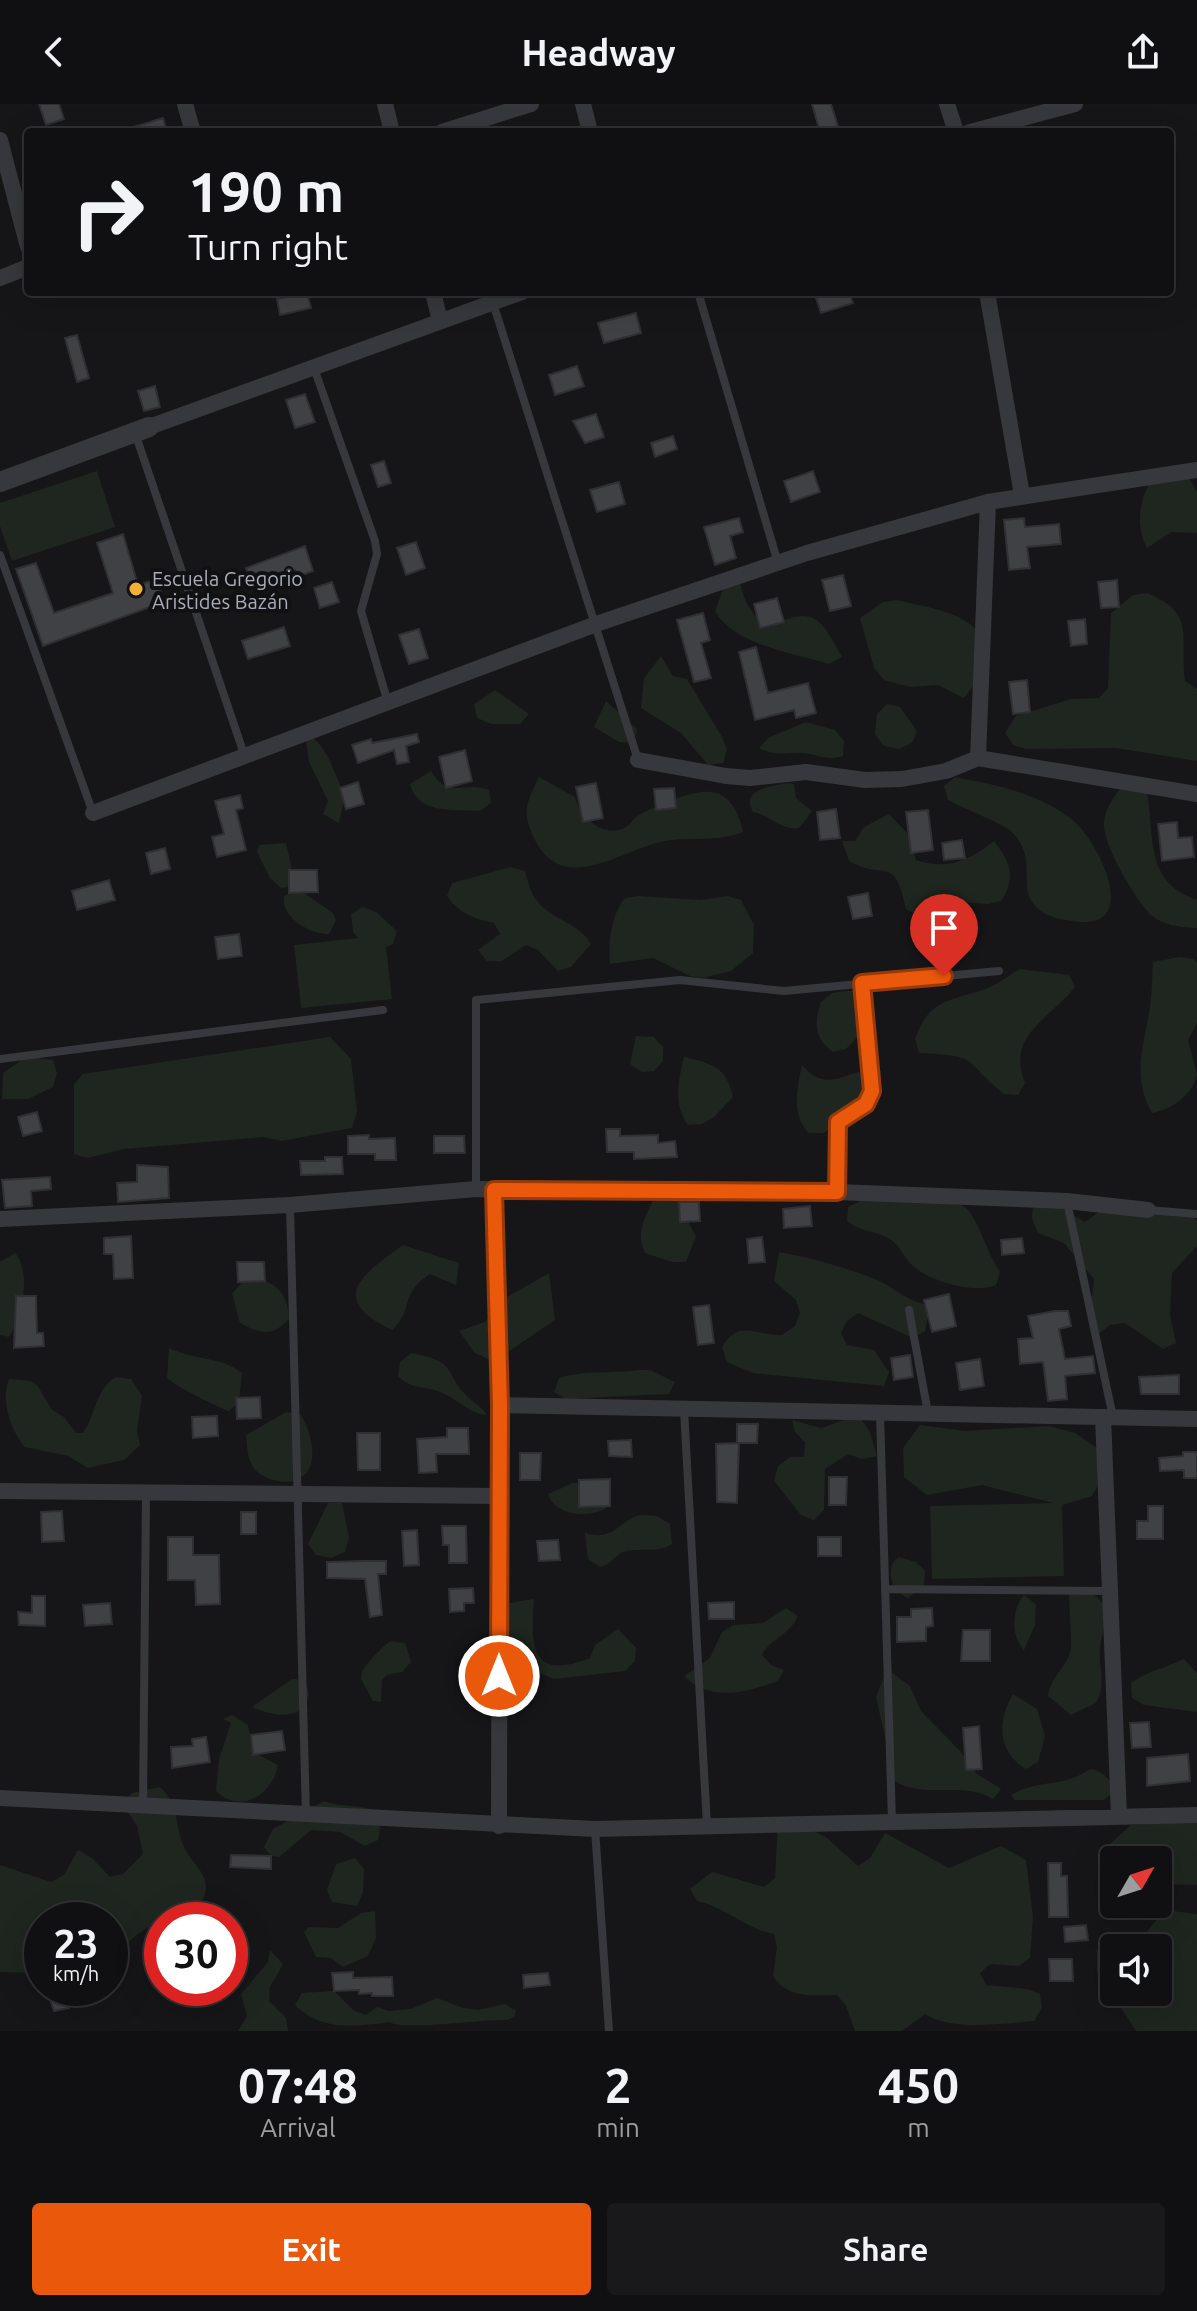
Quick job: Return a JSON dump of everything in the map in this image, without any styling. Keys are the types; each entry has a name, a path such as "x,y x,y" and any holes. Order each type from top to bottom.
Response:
{"street":[{"path":"185,104 192,128"},
{"path":"385,104 391,128"},
{"path":"455,128 531,104"},
{"path":"583,104 589,128"},
{"path":"947,104 955,128"},
{"path":"985,128 1075,104"},
{"path":"0,140 24,232"},
{"path":"0,278 24,269"},
{"path":"434,296 440,321"},
{"path":"0,482 511,296"},
{"path":"988,296 1022,495"},
{"path":"93,813 596,625 778,563 988,502 1197,470"},
{"path":"978,758 988,502"},
{"path":"638,760 726,776 750,778 806,772 865,780 902,779 946,771 978,758 1197,794"},
{"path":"0,1219 290,1205 476,1189 837,1192 1067,1201 1148,1210"},
{"path":"494,1190 500,1405 499,1826"},
{"path":"500,1405 1197,1419"},
{"path":"1108,1417 1110,1591 1119,1816"},
{"path":"0,1491 500,1496"},
{"path":"0,1798 595,1829 1197,1815"}],"lane":[{"path":"699,296 778,563"},
{"path":"493,303 638,760"},
{"path":"314,367 375,541 377,554 361,611 388,703"},
{"path":"142,429 245,757"},
{"path":"0,555 93,813"},
{"path":"476,1189 476,1000 680,980 784,991 999,971"},
{"path":"837,1192 838,1122 866,1104 872,1091 862,983"},
{"path":"0,1059 383,1010"},
{"path":"1067,1201 1108,1417"},
{"path":"290,1205 306,1816"},
{"path":"1148,1210 1197,1214"},
{"path":"909,1310 928,1413"},
{"path":"684,1409 707,1827"},
{"path":"880,1413 892,1822"},
{"path":"143,1806 146,1494"},
{"path":"885,1589 1110,1591"},
{"path":"595,1829 609,2031"}],"shaded area":[{"path":"97,471 115,527 12,561 0,526 0,503"},
{"path":"1154,476 1189,478 1197,492 1197,533 1171,532 1147,548 1141,530 1140,512"},
{"path":"740,583 750,609 764,623 770,627 797,617 815,619 828,633 842,657 829,664 766,646 736,632 715,611 725,584"},
{"path":"1147,593 1173,609 1182,627 1185,681 1197,689 1197,761 1116,748 1026,749 1013,745 1005,733 1016,716 1071,699 1099,698 1108,688 1111,613 1133,595"},
{"path":"897,600 947,612 978,631 985,642 973,686 964,698 938,685 910,687 884,680 874,668 860,618 883,602"},
{"path":"661,656 673,676 687,679 722,737 727,750 723,763 708,765 681,733 641,708 644,678"},
{"path":"495,690 529,714 520,724 491,724 477,718 474,704"},
{"path":"606,701 637,729 634,743 619,742 594,727"},
{"path":"887,704 900,707 917,731 912,743 899,749 884,746 875,734 877,714"},
{"path":"806,722 835,730 844,741 843,756 831,758 804,753 774,753 759,748 768,738"},
{"path":"310,736 327,755 345,794 339,823 323,814 328,801 309,762 306,740"},
{"path":"431,771 451,788 489,790 491,803 480,811 429,806 414,794 410,784"},
{"path":"539,777 575,797 587,818 601,828 618,830 663,804 690,794 714,792 731,804 743,832 724,837 665,841 595,865 562,865 547,857 535,840 528,822 528,801"},
{"path":"955,777 1028,795 1069,817 1081,828 1102,863 1111,899 1107,913 1094,921 1073,921 1051,916 1034,905 1029,896 1021,844 1008,829 948,800 944,786"},
{"path":"794,784 796,798 812,811 799,828 786,827 753,812 750,804 754,793 759,790"},
{"path":"1122,787 1147,792 1152,841 1160,870 1180,892 1197,900 1197,928 1172,925 1155,918 1136,897 1121,872 1104,826 1109,805"},
{"path":"889,814 908,834 916,860 927,863 958,862 994,841 1010,870 1009,884 1001,901 988,904 945,901 919,917 906,909 902,891 892,874 849,861 842,841 855,841 864,827"},
{"path":"286,843 293,875 287,887 281,888 270,878 257,852 259,845"},
{"path":"511,867 525,871 537,901 579,931 591,944 571,967 558,971 538,950 526,945 502,961 487,961 478,950 500,934 494,923 468,914 451,902 447,896 452,883"},
{"path":"298,889 333,913 336,920 329,934 306,928 287,911 284,896"},
{"path":"728,896 741,900 754,925 753,953 731,971 703,978 690,976 653,958 610,964 610,938 616,912 625,898 700,900"},
{"path":"363,907 376,912 397,931 393,944 386,947 392,999 301,1008 294,945 358,938 353,932 351,914"},
{"path":"1179,957 1194,959 1197,963 1197,1023 1188,1040 1197,1074 1186,1095 1166,1109 1152,1113 1142,1086 1141,1061 1151,1002 1153,962"},
{"path":"1019,969 1069,975 1075,987 1026,1040 1021,1052 1025,1083 1018,1095 1004,1094 962,1058 919,1053 915,1039 935,1008 990,987"},
{"path":"862,989 868,1000 866,1028 846,1049 833,1052 822,1042 817,1030 821,1002 832,993"},
{"path":"636,1036 654,1037 663,1047 663,1061 654,1071 642,1072 630,1064"},
{"path":"330,1037 351,1059 357,1112 352,1128 281,1141 264,1137 124,1149 87,1158 74,1154 74,1084 83,1074"},
{"path":"26,1057 53,1060 57,1073 53,1087 28,1099 2,1099 3,1073"},
{"path":"684,1057 716,1068 727,1079 733,1097 714,1117 702,1124 688,1125 680,1109 679,1084"},
{"path":"802,1065 812,1074 831,1080 870,1070 881,1071 879,1085 824,1133 809,1133 798,1110 797,1092"},
{"path":"688,1188 683,1206 696,1236 686,1262 672,1262 645,1253 641,1232 654,1198"},
{"path":"873,1195 925,1198 963,1206 973,1217 1000,1272 996,1285 965,1287 931,1277 913,1266 892,1241 847,1221 848,1207"},
{"path":"1033,1204 1061,1208 1085,1222 1107,1206 1193,1215 1197,1222 1197,1246 1172,1273 1170,1315 1176,1343 1163,1349 1125,1323 1110,1325 1100,1333 1089,1323 1094,1279 1064,1243 1038,1233 1032,1218"},
{"path":"403,1245 459,1263 456,1285 430,1274 420,1281 410,1295 399,1323 392,1330 360,1308 356,1297 357,1287 374,1267"},
{"path":"779,1252 864,1275 924,1304 928,1317 925,1331 913,1338 858,1313 847,1321 841,1333 847,1345 874,1350 889,1372 884,1386 753,1373 727,1362 722,1347 735,1333 749,1330 782,1335 795,1326 800,1313 796,1300 774,1281"},
{"path":"15,1253 23,1271 24,1283 18,1319 9,1337 0,1335 0,1262"},
{"path":"549,1273 555,1320 502,1356 488,1359 475,1353 459,1331 485,1322 500,1301"},
{"path":"259,1279 277,1288 287,1304 289,1319 272,1331 254,1330 240,1323 232,1294 243,1281"},
{"path":"169,1348 225,1364 242,1373 239,1402 229,1411 167,1378"},
{"path":"411,1353 444,1364 461,1389 487,1415 474,1412 440,1392 403,1381 398,1376 400,1362"},
{"path":"650,1370 675,1382 669,1394 566,1399 554,1392 559,1378"},
{"path":"116,1377 131,1379 142,1396 137,1431 140,1445 124,1460 88,1468 68,1456 25,1447 11,1424 6,1405 9,1379 31,1381 37,1385 52,1410 64,1417 76,1433 83,1433 104,1388"},
{"path":"286,1412 300,1414 310,1437 312,1455 308,1471 302,1477 282,1482 261,1475 252,1465 246,1435"},
{"path":"847,1419 861,1419 869,1430 877,1456 862,1459 848,1454 825,1469 824,1510 814,1520 801,1515 774,1481 778,1466 790,1457 804,1457 805,1442 795,1432 792,1420 821,1428"},
{"path":"920,1425 965,1431 1049,1426 1075,1433 1097,1448 1105,1473 1092,1496 1062,1505 1064,1576 932,1579 930,1506 1053,1503 982,1485 927,1495 904,1477 903,1448"},
{"path":"580,1483 609,1503 605,1509 581,1514 557,1507 548,1494"},
{"path":"328,1503 342,1503 349,1538 345,1552 331,1558 316,1555 308,1544"},
{"path":"642,1515 657,1516 670,1524 672,1544 623,1552 600,1567 588,1559 585,1533 604,1535"},
{"path":"899,1557 916,1562 925,1571 924,1585 908,1598 892,1582 892,1566"},
{"path":"1082,1588 1099,1599 1105,1609 1100,1647 1102,1682 1096,1703 1071,1715 1048,1696 1071,1650 1069,1591"},
{"path":"1024,1595 1036,1604 1035,1625 1024,1650 1014,1623"},
{"path":"534,1599 534,1644 545,1662 570,1664 590,1658 595,1645 618,1629 636,1648 635,1661 625,1671 554,1679 501,1658 500,1616 509,1603"},
{"path":"786,1608 798,1616 795,1622 762,1655 771,1665 784,1670 778,1681 729,1693 706,1690 684,1676 710,1658 722,1632 734,1625 763,1623"},
{"path":"391,1641 405,1643 411,1662 402,1672 387,1675 382,1680 381,1702 373,1701 361,1679 362,1671"},
{"path":"1184,1659 1197,1673 1197,1712 1144,1705 1132,1698 1131,1683"},
{"path":"887,1669 910,1686 921,1711 960,1751 977,1774 1001,1789 993,1799 969,1791 919,1789 895,1781 876,1697"},
{"path":"292,1679 305,1680 309,1694 305,1708 292,1714 279,1715 252,1707"},
{"path":"1013,1694 1037,1709 1045,1736 1038,1762 1026,1769 1009,1754 1003,1735 1004,1715"},
{"path":"232,1715 248,1725 253,1752 278,1765 275,1776 263,1793 245,1801 225,1798 216,1791 219,1759 231,1723 223,1719"},
{"path":"1090,1769 1102,1773 1115,1791 1104,1800 1015,1800 1011,1795 1030,1787 1071,1779"},
{"path":"160,1787 167,1794 185,1849 205,1882 201,1902 144,1902 144,1930 128,1944 128,1902 24,1902 24,1973 0,1972 0,1865 51,1882 64,1875 78,1850 92,1858 110,1877 123,1874 143,1854 137,1826 122,1803 132,1793"},
{"path":"324,1801 373,1811 378,1816 380,1826 378,1840 365,1846 340,1832 311,1830 279,1857 271,1856 264,1847 273,1829"},
{"path":"791,1819 827,1838 858,1866 870,1858 885,1833 949,1868 1001,1846 1026,1860 1033,1917 1030,1958 1019,1966 990,1964 980,1973 986,1985 1027,1989 1040,1994 1042,2008 1034,2021 961,2024 948,2023 925,2014 902,2031 855,2031 846,2006 837,1995 801,1994 786,1989 773,1976 777,1947 774,1934 697,1901 690,1889 712,1872 764,1887 775,1878 778,1821"},
{"path":"1197,1820 1197,1885 1172,1884 1172,1846 1111,1846 1131,1825"},
{"path":"355,1858 364,1869 363,1892 357,1906 332,1902 327,1890 336,1864"},
{"path":"375,1911 376,1938 368,1956 343,1967 331,1958 316,1957 304,1932 309,1927 338,1928 361,1913"},
{"path":"1172,1911 1197,1914 1197,2031 1136,2031 1120,2006 1172,2006 1172,1934 1145,1934 1158,1918 1172,1918"},
{"path":"270,1950 283,1964 270,1987 269,2001 286,2018 288,2031 238,2031 247,2016 244,2006 248,2006 248,1986 268,1962"},
{"path":"1097,1950 1100,1950 1100,1976 1097,1971"},
{"path":"334,1991 353,2010 366,2015 377,2007 389,2011 411,2009 437,1998 463,2008 478,2010 505,2004 516,2011 514,2017 507,2020 426,2025 389,2022 350,2026 316,2019 295,2005 302,1993"}],"building":[{"path":"39,104 59,104 64,119 46,125"},
{"path":"812,104 831,104 838,126 819,128"},
{"path":"163,118 166,128 130,128"},
{"path":"308,296 311,308 280,315 277,299"},
{"path":"815,296 850,296 853,303 821,313"},
{"path":"636,313 641,333 604,343 598,323"},
{"path":"77,335 89,378 77,382 65,338"},
{"path":"577,366 584,386 555,395 549,375"},
{"path":"155,386 160,407 144,411 138,391"},
{"path":"305,394 315,422 295,428 286,400"},
{"path":"596,414 604,437 585,443 573,421"},
{"path":"673,436 677,449 655,457 651,443"},
{"path":"384,461 391,483 378,487 371,465"},
{"path":"813,471 820,492 791,502 784,481"},
{"path":"619,482 625,504 597,512 590,490"},
{"path":"739,518 743,532 730,536 736,558 715,565 704,527"},
{"path":"1024,518 1025,527 1059,524 1061,544 1027,547 1030,568 1009,570 1004,520"},
{"name":"Escuela Gregorio Aristides Bazán","path":"123,534 138,585 157,579 164,602 43,646 16,569 36,563 54,613 113,593 97,543"},
{"path":"416,542 425,568 406,575 397,548"},
{"path":"305,546 313,571 297,577 295,570 252,584 246,568"},
{"path":"843,575 851,606 830,611 822,580"},
{"path":"1117,580 1119,607 1101,608 1098,582"},
{"path":"332,582 339,602 320,608 314,588"},
{"path":"777,598 784,622 760,628 754,604"},
{"path":"703,613 710,640 701,643 711,678 694,682 677,620"},
{"path":"1085,619 1087,644 1071,646 1068,621"},
{"path":"284,627 290,646 248,659 242,641"},
{"path":"419,629 428,658 409,664 399,635"},
{"path":"756,647 768,693 808,683 816,713 796,718 794,710 755,720 739,652"},
{"path":"1027,680 1030,712 1013,714 1009,682"},
{"path":"417,734 419,742 406,746 409,762 397,764 394,750 358,763 352,745 371,739 372,743"},
{"path":"465,750 472,781 446,788 439,757"},
{"path":"358,782 364,804 346,809 340,788"},
{"path":"596,783 603,818 583,822 576,787"},
{"path":"674,788 676,808 656,810 654,789"},
{"path":"240,795 243,808 236,810 246,850 217,857 212,837 224,834 215,801"},
{"path":"836,809 840,838 820,840 817,812"},
{"path":"928,810 933,850 911,853 906,812"},
{"path":"1177,822 1178,838 1192,837 1194,857 1162,861 1158,824"},
{"path":"962,840 965,858 944,860 942,843"},
{"path":"165,848 170,869 151,874 146,853"},
{"path":"289,870 317,870 318,892 289,893"},
{"path":"109,880 115,900 77,910 72,891"},
{"path":"868,893 872,916 853,919 848,897"},
{"path":"239,934 242,956 218,959 215,937"},
{"path":"37,1112 42,1131 23,1136 18,1117"},
{"path":"606,1129 620,1129 620,1136 658,1135 658,1143 675,1141 677,1157 634,1159 634,1152 607,1152"},
{"path":"369,1135 369,1139 395,1138 396,1160 375,1160 375,1154 348,1154 348,1136"},
{"path":"434,1136 464,1136 465,1153 434,1153"},
{"path":"325,1157 342,1157 343,1174 301,1175 300,1161 325,1161"},
{"path":"137,1165 168,1167 169,1198 118,1202 117,1183 137,1182"},
{"path":"50,1177 51,1189 31,1191 32,1206 5,1208 2,1180"},
{"path":"679,1202 699,1202 700,1221 680,1222"},
{"path":"810,1206 812,1226 784,1228 783,1209"},
{"path":"131,1236 133,1278 114,1279 113,1254 104,1254 104,1238"},
{"path":"762,1237 765,1262 749,1263 747,1239"},
{"path":"1022,1238 1024,1253 1002,1255 1001,1240"},
{"path":"237,1262 264,1262 265,1281 238,1282"},
{"path":"949,1294 956,1326 932,1332 924,1300"},
{"path":"16,1296 36,1296 37,1333 43,1333 44,1346 14,1348"},
{"path":"709,1305 714,1343 698,1345 693,1307"},
{"path":"1068,1311 1071,1326 1059,1329 1065,1359 1093,1356 1095,1373 1065,1376 1067,1399 1048,1401 1043,1362 1020,1364 1018,1339 1033,1338 1028,1316"},
{"path":"910,1355 913,1377 894,1380 891,1358"},
{"path":"980,1359 984,1386 960,1390 956,1363"},
{"path":"1179,1375 1179,1394 1141,1394 1139,1377"},
{"path":"260,1397 261,1418 237,1419 236,1398"},
{"path":"217,1416 218,1436 193,1438 192,1417"},
{"path":"737,1424 758,1424 757,1443 739,1443 737,1503 717,1502 716,1444 737,1443"},
{"path":"447,1428 468,1428 469,1454 436,1454 437,1472 419,1473 417,1439 447,1437"},
{"path":"357,1433 380,1433 380,1470 358,1470"},
{"path":"631,1440 632,1457 609,1456 608,1441"},
{"path":"1183,1452 1197,1452 1197,1478 1184,1478 1184,1470 1160,1471 1159,1458 1183,1456"},
{"path":"520,1453 541,1453 540,1480 520,1480"},
{"path":"829,1477 847,1477 846,1505 829,1505"},
{"path":"610,1479 610,1506 579,1507 579,1480"},
{"path":"1148,1506 1163,1506 1163,1539 1137,1539 1137,1521 1148,1521"},
{"path":"62,1511 64,1541 42,1542 41,1512"},
{"path":"241,1512 256,1512 256,1534 241,1534"},
{"path":"442,1526 466,1526 467,1563 449,1563 449,1545 443,1545"},
{"path":"417,1530 419,1565 404,1566 402,1531"},
{"path":"168,1537 193,1537 193,1555 219,1555 220,1604 196,1605 195,1580 168,1580"},
{"path":"818,1537 841,1537 841,1556 818,1556"},
{"path":"558,1540 560,1560 539,1561 537,1541"},
{"path":"386,1561 386,1574 378,1574 382,1615 370,1617 365,1579 327,1578 327,1562"},
{"path":"473,1588 474,1603 464,1603 464,1611 450,1612 449,1589"},
{"path":"32,1596 45,1596 45,1626 19,1625 18,1612 32,1613"},
{"path":"734,1602 734,1619 709,1619 708,1603"},
{"path":"110,1603 112,1624 85,1626 83,1605"},
{"path":"932,1608 933,1626 926,1627 926,1641 897,1642 897,1617 911,1617 911,1609"},
{"path":"963,1630 990,1630 990,1661 961,1661"},
{"path":"1149,1722 1151,1747 1132,1748 1130,1723"},
{"path":"979,1726 982,1769 966,1770 963,1728"},
{"path":"282,1731 285,1750 253,1755 251,1735"},
{"path":"206,1737 210,1762 172,1768 171,1747 193,1746 192,1739"},
{"path":"1188,1754 1190,1781 1147,1786 1147,1758"},
{"path":"231,1855 271,1856 271,1869 230,1867"},
{"path":"1048,1863 1061,1863 1061,1876 1067,1876 1068,1917 1049,1917"},
{"path":"1086,1925 1088,1940 1065,1942 1064,1927"},
{"path":"1049,1959 1072,1959 1073,1981 1050,1981"},
{"path":"353,1972 353,1978 392,1977 393,1996 359,1994 359,1990 334,1991 332,1973"},
{"path":"548,1973 550,1985 524,1988 523,1975"},
{"path":"52,2006 69,2006 69,2008 54,2011"}],"place":[{"name":"Escuela Gregorio Aristides Bazán","path":"136,589"}],"route":[{"path":"499,1676 500,1405 494,1190 837,1192 838,1122 866,1104 872,1091 862,983 944,976"}]}
